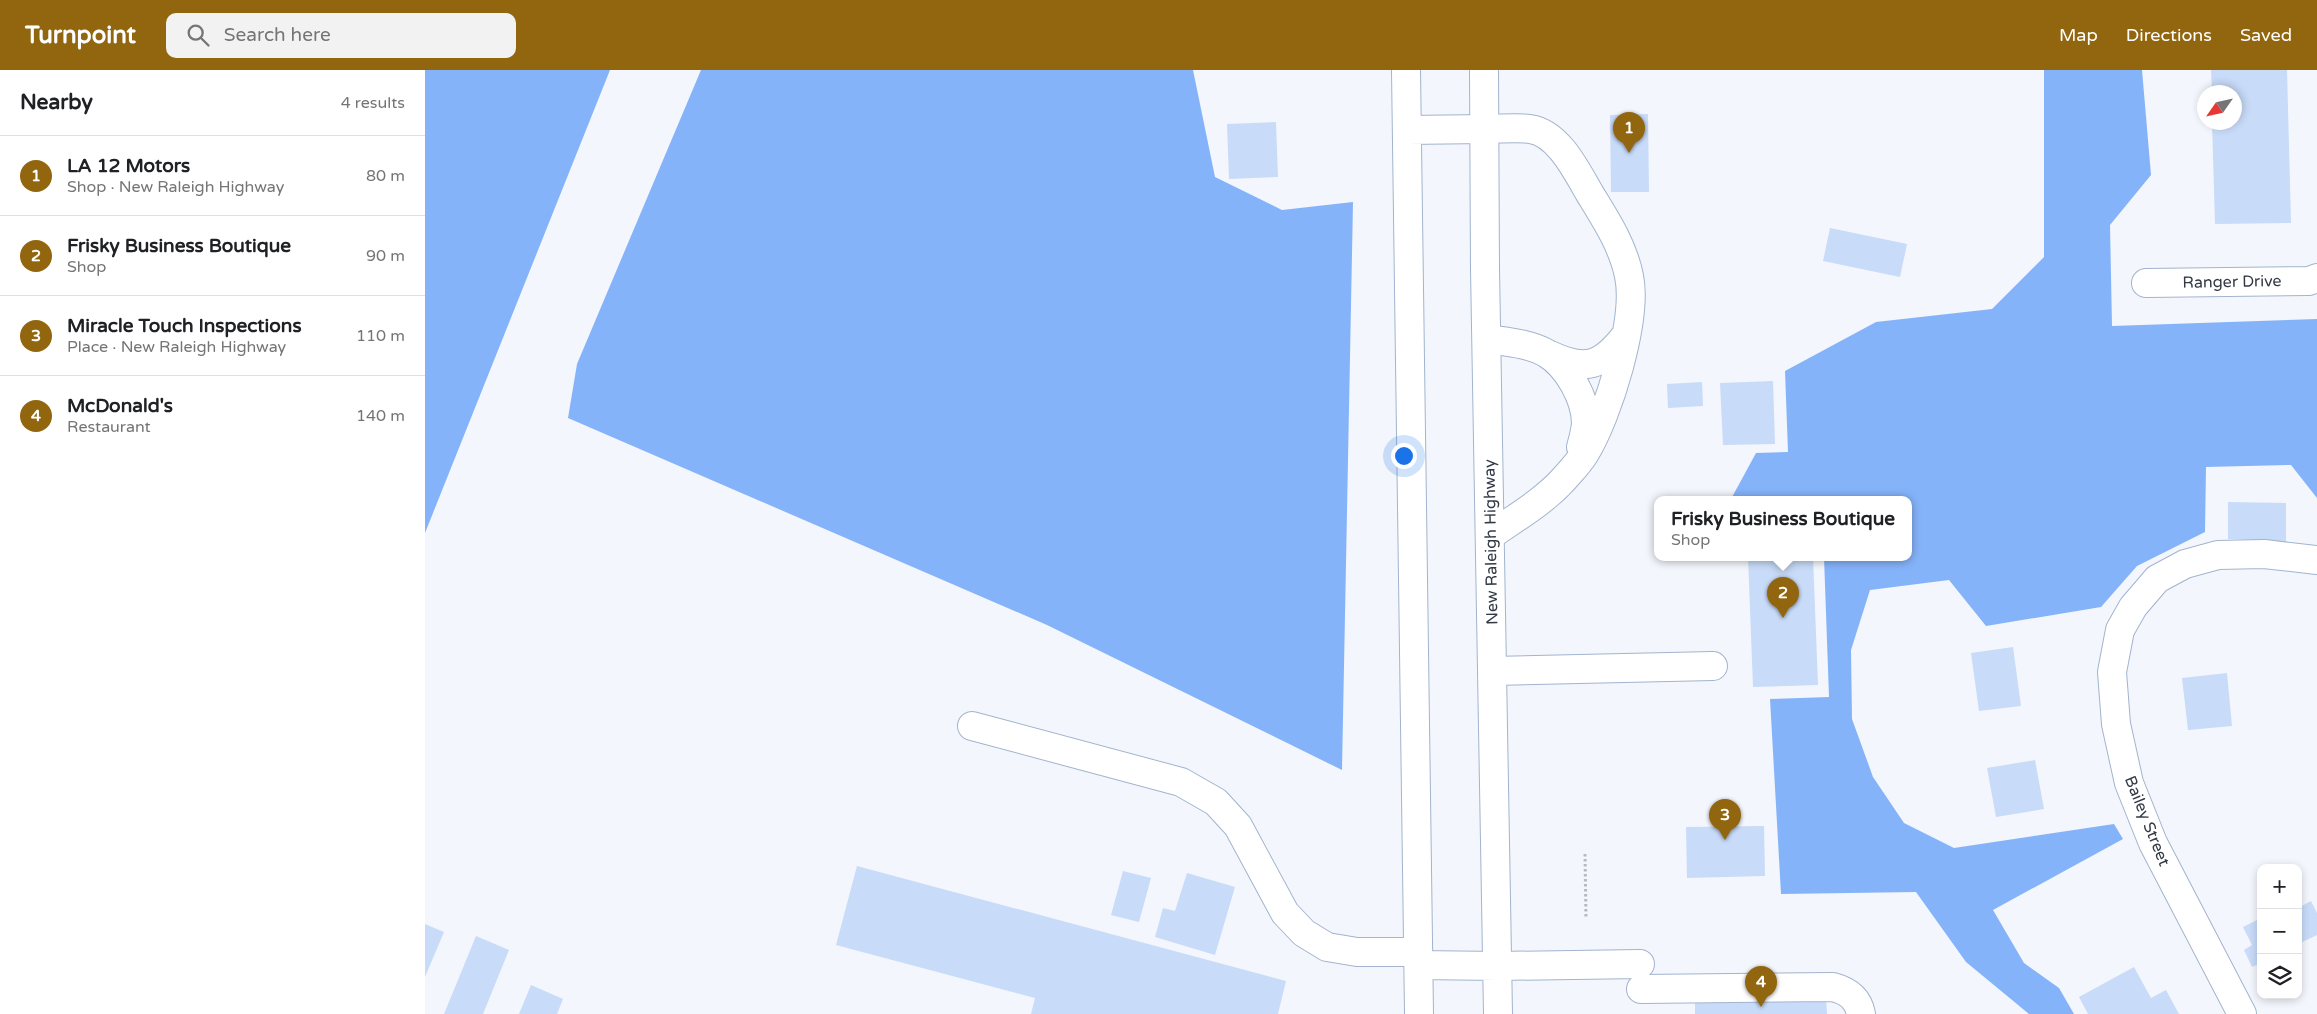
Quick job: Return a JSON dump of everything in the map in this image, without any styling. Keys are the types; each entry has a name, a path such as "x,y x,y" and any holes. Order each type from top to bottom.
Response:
{"main road":[{"path":"1406,70 1419,1014"},
{"name":"New Raleigh Highway","path":"1484,70 1498,1014"},
{"path":"1407,130 1531,129 1543,133 1555,142 1565,155 1605,218 1624,257 1630,277 1631,296 1627,335 1614,383 1585,453 1562,481 1534,506 1491,535"},
{"name":"Ranger Drive","path":"2146,283 2309,281 2317,278"},
{"path":"1487,339 1520,344 1565,362 1581,366 1598,363 1614,351 1627,335"},
{"path":"1547,354 1567,373 1580,394 1586,424 1580,452 1562,481"},
{"name":"Bailey Street","path":"2242,1014 2153,843 2129,783 2116,724 2112,672 2120,630 2133,607 2157,579 2185,564 2218,555 2264,554 2317,560"},
{"path":"1493,671 1713,666"},
{"path":"973,726 1181,782 1215,802 1238,826 1285,913 1304,933 1327,947 1419,959 1498,966 1640,976 1833,986 1844,990 1854,998 1861,1014"}],"path":[{"path":"1585,854 1586,919"}],"shaded area":[{"path":"425,70 610,70 425,533"},
{"path":"701,70 1193,70 1215,177 1282,210 1353,202 1342,770 1047,625 568,418 577,364"},
{"path":"2044,70 2142,70 2151,175 2110,225 2112,326 2317,319 2317,498 2291,465 2206,467 2205,532 2137,566 2101,607 1986,626 1949,580 1870,590 1851,650 1852,719 1873,777 1904,823 1954,848 2114,824 2123,839 1993,910 2024,963 2059,988 2074,1014 2029,1014 1966,962 1916,892 1781,894 1770,699 1829,697 1824,561 1912,561 1912,496 1733,496 1756,453 1788,452 1785,371 1876,322 1992,309 2044,257"}],"building":[{"path":"2211,70 2287,70 2291,223 2215,224 2212,130 2242,130 2242,85 2212,85"},
{"path":"1648,114 1649,192 1611,192 1610,115"},
{"path":"1276,122 1278,177 1229,179 1227,124"},
{"path":"1830,228 1907,244 1900,277 1823,261"},
{"path":"1773,381 1775,444 1723,445 1720,383"},
{"path":"1702,382 1703,406 1668,408 1667,384"},
{"path":"2228,502 2286,503 2286,541 2228,539"},
{"path":"1748,561 1813,561 1818,685 1753,687"},
{"path":"2013,647 2021,706 1979,711 1971,653"},
{"path":"2227,673 2232,726 2188,730 2182,678"},
{"path":"2035,760 2044,809 1996,817 1987,768"},
{"path":"1764,826 1765,876 1687,878 1686,827"},
{"path":"857,866 1286,981 1278,1014 1031,1014 1035,998 836,945"},
{"path":"1123,871 1151,878 1139,922 1111,915"},
{"path":"1187,873 1235,887 1215,955 1155,937 1163,908 1175,911"},
{"path":"2311,901 2317,913 2317,935 2302,942 2302,909 2302,906"},
{"path":"2257,920 2257,965 2252,967 2244,950 2252,945 2243,927"},
{"path":"425,924 444,932 425,977"},
{"path":"476,936 509,950 483,1014 444,1014"},
{"path":"2134,967 2151,998 2166,990 2179,1014 2088,1014 2079,997"},
{"path":"531,985 563,999 557,1014 519,1014"},
{"path":"1826,997 1827,1014 1695,1014 1695,1000"}],"place":[{"name":"LA 12 Motors","path":"1629,153"},
{"name":"Frisky Business Boutique","path":"1783,618"},
{"name":"Miracle Touch Inspections","path":"1725,840"},
{"name":"McDonald's","path":"1761,1007"}]}
